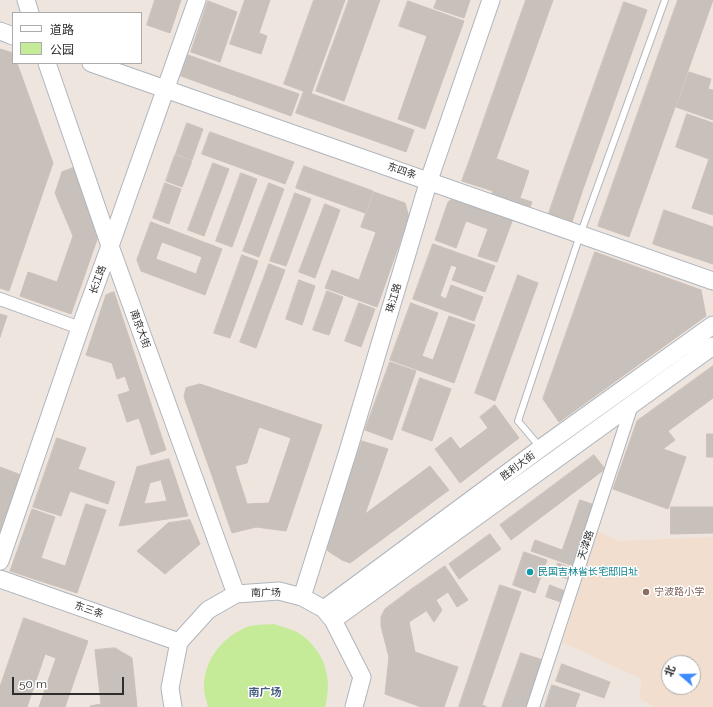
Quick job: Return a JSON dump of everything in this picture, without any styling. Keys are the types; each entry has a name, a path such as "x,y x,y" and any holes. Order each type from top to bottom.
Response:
{"street":[{"path":"26,0 30,12"},
{"name":"长江路","path":"0,561 80,328 197,0"},
{"name":"珠江路","path":"302,597 348,451 429,180 492,0"},
{"path":"0,31 12,36"},
{"name":"南京大街","path":"47,64 110,246 236,594"},
{"name":"东四条","path":"94,64 429,180 580,235 713,281"},
{"path":"0,299 80,328"},
{"name":"胜利大街","path":"329,615 541,448 713,325"},
{"name":"胜利大街","path":"329,615 632,405 713,346"},
{"name":"天津路","path":"533,707 632,405"},
{"name":"东三条","path":"0,579 178,642"},
{"name":"南广场","path":"178,642 208,610 236,594 279,591 302,597 329,615"},
{"path":"329,615 362,677 359,706"},
{"path":"173,707 170,688 178,642"}],"lane":[{"path":"541,448 518,421 580,235 665,0"}],"shaded area":[{"name":"宁波路小学","path":"598,531 619,541 713,537 713,707 655,707 640,699 641,679 562,642"}],"green space":[{"path":"274,624 291,629 300,634 309,641 321,657 325,666 328,686 325,707 208,707 204,691 205,679 207,669 216,651 238,631 250,626"}],"building":[{"path":"155,0 181,0 170,33 147,25"},
{"path":"245,0 270,0 259,33 267,36 261,54 230,44"},
{"path":"314,0 345,0 311,94 284,84"},
{"path":"349,0 380,0 344,101 316,91"},
{"path":"437,0 470,0 464,18 434,8"},
{"path":"526,0 553,0 496,159 473,151"},
{"path":"678,0 713,0 629,237 598,226"},
{"path":"208,1 237,12 220,62 191,52"},
{"path":"408,1 464,21 425,129 398,119 427,36 399,26"},
{"path":"624,2 647,10 583,189 560,181"},
{"path":"0,49 12,53 12,64 17,64 53,163 9,291 0,288"},
{"path":"188,55 299,94 291,116 181,76"},
{"path":"689,72 711,79 708,89 713,90 713,120 676,107"},
{"path":"304,91 414,130 406,152 296,113"},
{"path":"687,114 713,123 713,215 692,208 709,159 676,147"},
{"path":"187,123 203,129 192,160 176,154"},
{"path":"210,132 294,162 285,184 202,154"},
{"path":"473,151 503,161 493,191 462,181"},
{"path":"175,155 192,161 182,187 166,181"},
{"path":"503,161 529,171 520,198 532,202 529,210 491,197"},
{"path":"213,163 229,169 204,236 188,230"},
{"path":"304,166 373,191 365,213 296,188"},
{"path":"76,167 99,234 71,314 20,296 28,272 57,282 73,236 55,193 62,172"},
{"path":"241,173 257,179 232,247 216,241"},
{"path":"560,181 583,189 571,225 548,216"},
{"path":"165,183 181,189 169,224 153,218"},
{"path":"269,183 284,189 259,257 243,251"},
{"path":"374,192 405,203 409,217 377,307 325,288 332,270 359,280 376,232 361,227"},
{"path":"295,193 311,199 286,266 270,261"},
{"path":"458,196 514,216 497,262 478,256 488,229 466,221 456,248 435,240 448,202"},
{"path":"325,204 340,210 315,278 299,272"},
{"path":"664,210 713,227 713,264 653,244"},
{"path":"151,222 222,249 205,295 141,271 137,260","holes":["162,242 202,257 196,274 156,259"]},
{"path":"433,244 495,266 485,292 452,280 457,267 451,265 440,296 446,299 451,285 483,297 474,321 413,299"},
{"path":"595,252 701,290 706,316 559,422 543,399"},
{"path":"242,255 258,261 230,338 214,333"},
{"path":"269,264 285,270 256,348 240,342"},
{"path":"518,275 538,283 495,401 475,393"},
{"path":"299,280 315,286 302,325 286,319"},
{"path":"327,291 343,297 329,335 313,330"},
{"path":"114,292 140,371 117,379 112,363 86,355 106,295"},
{"path":"359,303 375,309 361,347 345,341"},
{"path":"411,303 438,313 422,356 433,360 449,316 475,325 454,383 390,360"},
{"path":"0,314 7,316 0,337"},
{"path":"390,362 416,371 392,440 365,430"},
{"path":"713,366 713,398 668,431 675,440 663,449 686,457 668,509 613,489 637,421"},
{"path":"140,371 166,450 151,455 139,418 127,422 118,395 130,391 125,376"},
{"path":"420,378 451,389 432,441 402,430"},
{"path":"200,384 266,406 247,463 235,466 238,476 215,484 184,397 186,388"},
{"path":"495,405 519,438 460,483 435,449 451,437 460,449 488,428 480,417"},
{"path":"266,406 322,425 286,531 256,527 232,533 215,484 238,476 247,504 269,503 291,438 259,427"},
{"path":"707,434 713,434 713,457 707,457"},
{"path":"57,438 86,448 78,469 115,482 108,504 70,491 61,516 33,507"},
{"path":"362,441 388,449 365,514 430,466 449,490 350,563 328,551 325,543"},
{"path":"594,455 605,469 511,540 500,525"},
{"path":"169,459 188,516 119,526 137,467","holes":["161,480 167,501 144,504 150,483"]},
{"path":"0,467 21,475 0,536"},
{"path":"580,500 595,505 573,566 531,551 535,540 562,550"},
{"path":"86,504 106,510 77,593 10,571 32,509 55,517 41,558 65,566"},
{"path":"671,507 713,507 713,533 671,534"},
{"path":"190,520 200,544 165,574 137,551 168,523"},
{"path":"490,534 501,549 459,579 449,564"},
{"name":"民国吉林省长宅邸旧址","path":"524,552 547,560 535,593 513,585"},
{"path":"558,563 572,568 568,579 553,574"},
{"path":"445,566 468,600 457,607 448,592 436,600 442,610 434,622 412,589"},
{"path":"500,585 521,592 482,705 487,707 459,707"},
{"path":"550,585 565,591 561,602 546,597"},
{"path":"412,589 426,611 409,622 415,652 389,657 381,626 381,617 385,609"},
{"path":"24,618 88,641 65,707 39,707 56,658 45,654 27,707 0,707 0,687"},
{"path":"115,648 132,658 137,707 90,707 101,704 95,650"},
{"path":"415,652 458,667 444,707 421,707 385,694 389,657"},
{"path":"521,653 543,660 527,707 502,707"},
{"path":"562,664 610,682 604,698 556,681"},
{"path":"552,685 580,694 575,707 545,707"}],"place":[{"name":"民国吉林省长宅邸旧址","path":"530,572"},
{"name":"宁波路小学","path":"646,592"}],"district":[{"name":"南广场","path":"265,693"}]}
